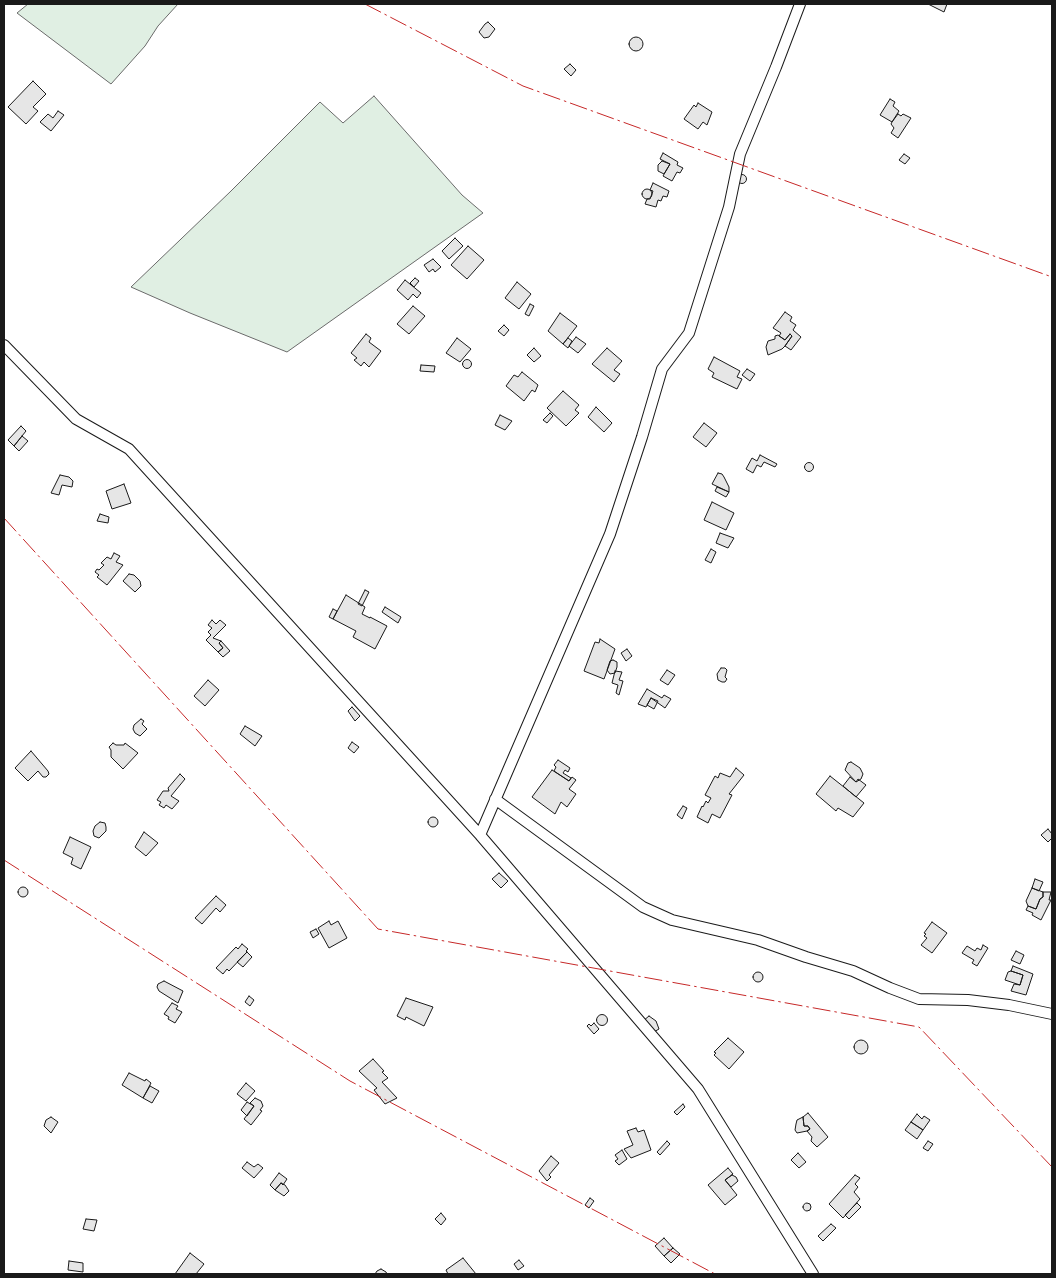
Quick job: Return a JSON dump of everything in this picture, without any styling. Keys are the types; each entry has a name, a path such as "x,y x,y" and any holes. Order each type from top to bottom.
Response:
{"street":[{"path":"480,835 610,534 662,369 689,333 729,207 740,154 800,4"},
{"path":"4,345 76,419 129,448 480,835 698,1089 813,1274"},
{"path":"495,799 643,907 672,920 758,940 853,971 919,999 968,1000 1008,1005 1052,1014"}],"green space":[{"path":"28,4 178,4 158,26 145,46 111,84 17,13"},
{"path":"374,96 462,195 483,213 287,352 131,287 320,102 343,123"}],"building":[{"path":"928,4 947,4 944,12"},
{"path":"488,22 495,29 489,37 484,38 479,32"},
{"path":"636,37 641,39 643,44 641,49 636,51 631,49 629,44 631,39"},
{"path":"570,64 576,70 571,76 564,69"},
{"path":"33,81 46,94 33,107 38,111 26,124 8,107"},
{"path":"890,99 895,102 893,106 899,111 892,122 880,115"},
{"path":"698,103 712,112 707,125 703,122 698,129 684,119 694,105 696,107"},
{"path":"58,111 64,115 51,131 40,122 48,114 53,118"},
{"path":"898,114 911,118 898,138 891,133 894,128 891,124"},
{"path":"663,153 678,162 677,165 683,168 680,173 677,172 672,181 663,176 670,164 660,159"},
{"path":"904,154 910,158 905,164 899,160"},
{"path":"662,161 670,164 664,174 658,171 658,165"},
{"path":"742,175 746,179 742,183 738,179"},
{"path":"653,183 669,191 667,197 663,196 661,201 658,200 656,207 645,204 647,199 650,199 653,191 650,190"},
{"path":"645,189 649,189 652,194 651,198 645,199 642,196 642,192"},
{"path":"455,238 463,246 449,259 442,251"},
{"path":"468,246 484,260 467,279 451,265"},
{"path":"433,259 441,267 435,272 433,269 429,272 424,265"},
{"path":"415,278 419,281 414,287 410,283"},
{"path":"405,280 421,293 417,298 413,294 408,300 397,290"},
{"path":"517,282 531,294 519,309 505,298"},
{"path":"530,304 534,306 529,316 525,314"},
{"path":"413,306 425,316 409,334 397,324"},
{"path":"785,312 792,317 790,321 796,325 793,330 801,337 791,350 785,346 792,336 790,334 785,340 779,336 781,333 773,328"},
{"path":"560,313 577,326 563,344 548,331"},
{"path":"504,325 509,330 504,336 498,331"},
{"path":"366,334 371,338 369,342 381,351 369,367 364,362 361,366 354,360 357,358 351,353"},
{"path":"790,334 792,336 782,349 768,355 766,347 768,341 775,339 775,336 778,335 785,340"},
{"path":"576,337 586,344 578,353 569,346"},
{"path":"457,338 471,349 460,362 446,353"},
{"path":"568,338 572,341 568,348 563,344"},
{"path":"534,348 541,356 534,362 527,355"},
{"path":"607,348 622,361 614,370 620,374 614,382 592,364"},
{"path":"714,357 740,371 737,377 742,379 737,389 712,377 714,373 708,369"},
{"path":"467,360 471,364 467,368 463,364"},
{"path":"421,365 435,366 434,372 420,371"},
{"path":"747,369 755,374 750,381 742,375"},
{"path":"522,372 538,385 535,392 532,390 524,401 506,386 514,375 518,377"},
{"path":"563,391 579,405 575,410 579,413 566,426 547,408"},
{"path":"596,407 612,423 604,432 588,417"},
{"path":"550,413 553,416 547,423 543,420"},
{"path":"500,415 512,421 505,430 495,425"},
{"path":"704,423 717,433 706,447 693,437"},
{"path":"21,426 26,431 14,446 8,440"},
{"path":"22,436 28,441 19,451 14,446"},
{"path":"760,455 777,464 775,467 764,462 761,467 757,465 753,473 746,469 752,458 757,461"},
{"path":"809,462 814,467 809,472 804,467"},
{"path":"718,473 724,477 729,487 729,492 712,484"},
{"path":"60,475 69,477 73,481 72,487 62,485 59,495 51,493"},
{"path":"124,484 131,503 112,509 106,491"},
{"path":"717,487 729,492 726,497 715,491"},
{"path":"712,502 734,513 726,530 704,520"},
{"path":"100,514 109,517 108,523 97,521"},
{"path":"720,533 734,538 728,548 716,543"},
{"path":"711,549 716,552 711,563 705,560"},
{"path":"114,553 120,556 116,562 123,565 107,585 97,577 99,575 95,572 104,565 101,563 107,557 111,559"},
{"path":"129,574 134,575 140,581 141,586 135,592 123,581"},
{"path":"365,590 369,592 362,606 358,604"},
{"path":"346,595 365,607 362,614 387,626 375,649 353,637 356,631 333,619"},
{"path":"385,607 401,617 398,623 382,612"},
{"path":"333,609 337,611 333,619 329,617"},
{"path":"212,620 216,624 220,620 226,625 213,638 221,641 219,643 223,648 218,652 206,640 211,635 208,632 212,628 208,625"},
{"path":"600,639 615,649 604,679 584,671 595,642 599,643"},
{"path":"221,641 230,651 223,657 218,652 223,648 219,643"},
{"path":"627,649 632,656 626,661 621,653"},
{"path":"610,661 617,662 617,667 615,673 610,674 607,670"},
{"path":"721,668 727,670 725,682 718,680 717,674"},
{"path":"667,670 675,675 668,685 660,680"},
{"path":"615,671 622,672 619,680 623,681 619,695 616,693 618,685 612,683"},
{"path":"208,680 219,690 205,706 194,696"},
{"path":"647,689 662,698 664,695 671,699 665,708 651,698 646,707 638,704"},
{"path":"651,698 658,701 654,709 647,705"},
{"path":"352,707 360,716 355,721 348,711"},
{"path":"141,719 144,721 142,724 147,729 140,736 133,729 134,725"},
{"path":"245,726 262,736 255,746 240,734"},
{"path":"352,742 359,747 354,753 348,748"},
{"path":"113,743 124,745 125,743 138,753 123,769 111,757 109,747"},
{"path":"31,751 49,774 43,777 38,771 28,781 15,768"},
{"path":"558,760 570,768 568,772 565,770 563,773 571,778 569,781 554,771 556,767 554,765"},
{"path":"851,762 860,768 863,774 861,779 856,782 845,770 848,763"},
{"path":"736,768 744,775 729,794 732,795 720,818 712,814 708,823 697,817 702,806 706,801 708,803 711,798 705,795 715,776 718,778 720,773 730,777"},
{"path":"552,770 569,781 572,777 576,780 569,789 576,794 567,807 561,802 555,814 532,797"},
{"path":"180,774 185,779 171,796 179,801 172,809 166,805 164,808 159,805 161,802 157,800 163,791 169,791 168,788"},
{"path":"830,776 864,803 853,817 838,808 836,811 816,794"},
{"path":"850,777 856,782 858,779 866,785 856,797 843,786"},
{"path":"683,806 687,808 682,819 677,815"},
{"path":"431,817 435,817 438,822 435,827 431,827 428,824 428,820"},
{"path":"100,822 105,823 106,831 99,838 94,836 93,831"},
{"path":"1048,829 1052,834 1052,838 1048,842 1041,835"},
{"path":"144,832 158,843 146,856 135,847"},
{"path":"70,837 91,847 81,869 71,864 73,858 63,853"},
{"path":"499,873 508,881 501,888 492,879"},
{"path":"1035,879 1043,882 1039,891 1032,888"},
{"path":"21,887 25,887 28,892 27,896 21,897 18,894 18,890"},
{"path":"1032,888 1043,892 1043,897 1040,899 1036,909 1028,906 1026,901"},
{"path":"1043,892 1051,892 1049,900 1051,900 1041,920 1026,910 1028,906 1036,909 1040,899 1043,897"},
{"path":"216,896 226,905 220,912 216,908 202,924 195,918"},
{"path":"329,921 331,925 338,921 347,938 329,948 318,928"},
{"path":"932,922 947,933 932,953 921,945 927,938 924,936 926,934 924,933"},
{"path":"316,929 319,934 313,938 310,932"},
{"path":"242,944 248,949 247,952 229,971 227,969 223,974 216,968 236,947 238,949"},
{"path":"983,945 988,948 977,966 972,963 974,960 962,953 967,946 975,951 977,948 981,950"},
{"path":"1016,951 1024,955 1020,964 1011,960"},
{"path":"247,952 252,957 243,967 237,962"},
{"path":"1013,966 1033,974 1026,995 1011,991 1014,984 1020,985 1023,975 1011,971"},
{"path":"1011,971 1023,975 1020,985 1005,980 1008,972"},
{"path":"756,972 760,972 763,977 760,982 756,982 753,979 753,975"},
{"path":"164,981 183,991 178,1003 159,991 158,984"},
{"path":"249,996 254,1000 250,1006 245,1002"},
{"path":"406,998 433,1007 424,1026 406,1017 405,1020 397,1016"},
{"path":"172,1003 178,1006 176,1009 182,1012 175,1023 164,1014"},
{"path":"602,1014 608,1020 602,1026 596,1020"},
{"path":"649,1016 656,1021 659,1029 652,1033 643,1021"},
{"path":"594,1023 599,1029 594,1034 587,1026 589,1024 591,1026"},
{"path":"728,1038 744,1052 729,1069 714,1055 716,1053 714,1052"},
{"path":"861,1040 866,1042 868,1047 866,1052 861,1054 856,1052 854,1047 856,1042"},
{"path":"373,1059 388,1078 382,1082 397,1098 385,1104 374,1090 377,1088 359,1071"},
{"path":"129,1073 145,1081 146,1079 151,1083 143,1098 122,1085"},
{"path":"246,1083 255,1091 246,1101 237,1094"},
{"path":"150,1086 159,1091 152,1103 143,1098"},
{"path":"255,1098 261,1101 263,1106 260,1110 262,1111 251,1125 244,1119 254,1106 250,1103"},
{"path":"247,1102 254,1106 247,1116 241,1110"},
{"path":"683,1104 685,1107 677,1115 674,1112"},
{"path":"808,1113 828,1137 817,1147 811,1141 812,1137 807,1131 810,1129 808,1126 804,1126 803,1117"},
{"path":"917,1114 922,1119 924,1116 930,1120 923,1130 911,1122"},
{"path":"51,1117 58,1122 51,1133 44,1126 46,1120"},
{"path":"803,1117 804,1126 808,1126 810,1129 797,1133 795,1130 797,1120"},
{"path":"911,1122 923,1130 917,1139 905,1130"},
{"path":"636,1128 638,1132 644,1130 651,1150 631,1158 624,1149 633,1145 627,1131"},
{"path":"667,1141 670,1144 660,1155 657,1152"},
{"path":"928,1141 933,1144 928,1151 923,1148"},
{"path":"622,1150 627,1159 619,1165 615,1161 618,1159 615,1155"},
{"path":"798,1153 806,1162 799,1168 791,1160"},
{"path":"551,1156 559,1163 549,1175 551,1177 547,1181 539,1171"},
{"path":"247,1162 254,1167 258,1164 263,1168 254,1178 242,1168"},
{"path":"728,1168 733,1174 725,1180 737,1195 725,1205 708,1185"},
{"path":"279,1173 287,1179 283,1185 281,1183 275,1190 270,1185"},
{"path":"732,1175 738,1181 731,1187 725,1180"},
{"path":"855,1175 860,1178 855,1184 858,1187 854,1192 860,1199 843,1218 829,1204"},
{"path":"281,1183 289,1191 284,1196 275,1190"},
{"path":"590,1198 594,1201 589,1208 585,1205"},
{"path":"807,1203 811,1207 807,1211 803,1207"},
{"path":"857,1203 861,1207 849,1219 845,1215"},
{"path":"441,1213 446,1219 441,1225 435,1219"},
{"path":"86,1219 97,1220 94,1231 83,1229"},
{"path":"831,1224 836,1228 823,1241 818,1236"},
{"path":"664,1238 673,1248 664,1256 655,1246"},
{"path":"673,1248 680,1254 671,1263 664,1256"},
{"path":"190,1253 204,1264 196,1274 175,1274"},
{"path":"463,1258 476,1274 448,1274 446,1270"},
{"path":"519,1260 524,1266 518,1270 514,1264"},
{"path":"69,1261 83,1263 83,1272 68,1270"},
{"path":"381,1269 387,1274 375,1274 377,1271"}],"power":[{"path":"365,4 523,86 1052,277"},
{"path":"4,518 378,929 919,1027 1052,1167"},
{"path":"4,860 350,1081 715,1274"}]}
